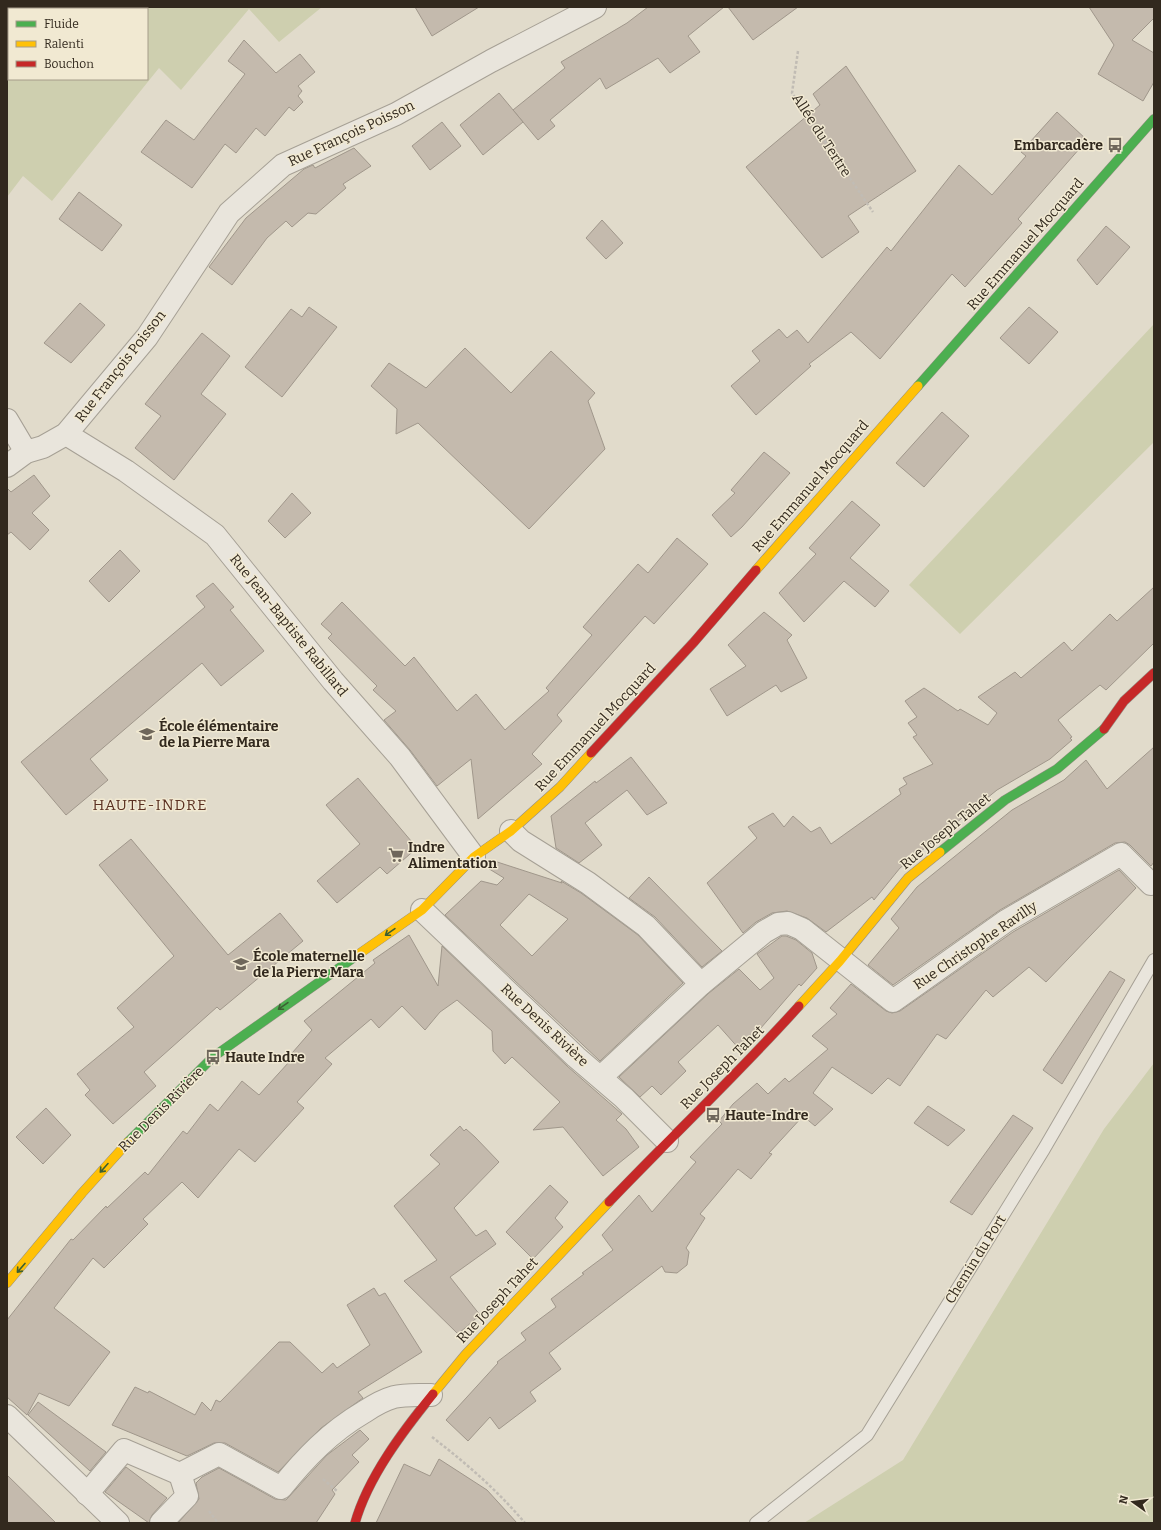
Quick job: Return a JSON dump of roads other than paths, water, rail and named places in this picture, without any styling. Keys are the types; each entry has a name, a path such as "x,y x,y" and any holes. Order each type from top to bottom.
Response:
{"street":[{"name":"Rue François Poisson","path":"7,466 26,452 43,447 66,434 146,337 229,213 283,166 396,114 491,61 595,7"},
{"name":"Rue Emmanuel Mocquard","path":"474,857 511,831 560,787 694,642 841,471 1010,283 1154,119"},
{"path":"7,420 26,452"},
{"name":"Rue Jean-Baptiste Rabillard","path":"66,434 126,471 215,535 333,681 400,757 474,857"},
{"name":"Rue Joseph Tahet","path":"355,1523 360,1505 373,1480 411,1421 465,1355 667,1142 758,1052 840,961 908,878 1005,800 1057,769 1105,728 1124,701 1154,673"},
{"path":"511,831 521,841 588,883 646,926 702,984"},
{"name":"Rue Christophe Ravilly","path":"840,961 892,1001 1006,921 1121,854 1151,884"},
{"name":"Rue Denis Rivière","path":"7,1283 82,1193 138,1131 213,1057 422,910 474,857"},
{"name":"Rue Denis Rivière","path":"422,910 576,1057 601,1076 667,1142"},
{"path":"601,1076 702,984 764,932 778,924 788,923 802,929 840,961"},
{"path":"180,1474 219,1454 281,1488 307,1457 323,1441 348,1421 380,1402 394,1397 431,1395"},
{"path":"7,1416 118,1523"},
{"path":"87,1494 124,1450 180,1474 187,1496 161,1523"}],"lane":[{"name":"Chemin du Port","path":"756,1523 867,1435 1044,1149 1154,960"}],"place":[{"name":"Embarcadère","path":"1115,145"},
{"name":"École élémentaire de la Pierre Mara","path":"147,734"},
{"name":"Indre Alimentation","path":"396,855"},
{"name":"École maternelle de la Pierre Mara","path":"241,964"},
{"name":"Haute Indre","path":"213,1057"},
{"name":"Haute-Indre","path":"713,1115"}],"district":[{"name":"HAUTE-INDRE","path":"150,805"}]}
